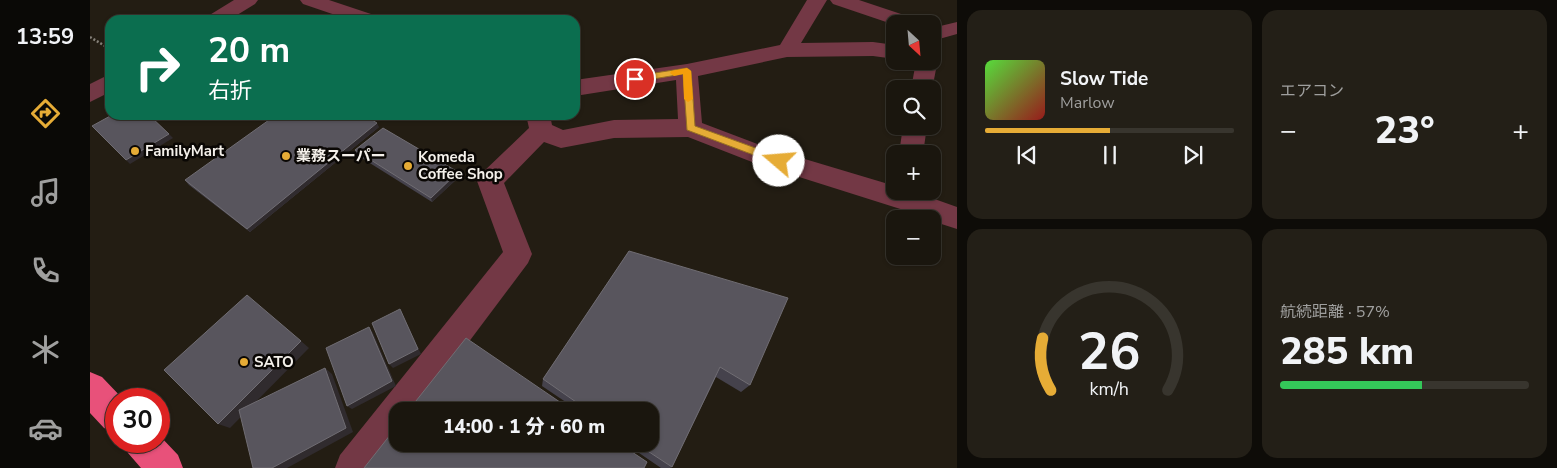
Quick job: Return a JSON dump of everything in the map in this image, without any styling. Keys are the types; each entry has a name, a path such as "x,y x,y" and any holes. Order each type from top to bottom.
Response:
{"highway":[{"path":"90,389 105,405"},
{"path":"151,453 165,468"}],"street":[{"path":"223,15 248,0"},
{"path":"310,0 355,15"},
{"path":"787,50 817,0"},
{"path":"840,0 886,15"},
{"path":"941,32 957,28"},
{"path":"873,49 886,46"},
{"path":"580,87 687,71 787,50 873,49 886,51"},
{"path":"687,71 690,128"},
{"path":"90,94 105,85"},
{"path":"353,468 518,254 490,181 539,122 561,140 614,128 690,128 761,155 886,190"},
{"path":"916,200 957,218"}],"path":[{"path":"90,37 105,46"}],"building":[{"name":"FamilyMart","path":"105,119 154,120 169,134 126,160 92,126"},
{"name":"業務スーパー","path":"269,120 372,120 377,123 247,229 185,180"},
{"name":"Komeda Coffee Shop","path":"383,128 458,172 431,198 355,150"},
{"path":"629,251 788,298 750,385 720,367 672,467 649,452 659,452 659,402 576,402 543,379"},
{"name":"SATO","path":"247,295 301,341 218,424 164,370"},
{"path":"400,309 418,349 389,364 372,323"},
{"path":"369,327 392,381 347,406 326,348"},
{"path":"466,338 560,402 415,402"},
{"path":"325,368 346,428 272,468 253,468 239,410"},
{"path":"389,436 389,452 632,452 647,462 644,468 364,468"}],"slow traffic":[{"path":"674,73 687,71 688,99"}],"place":[{"name":"FamilyMart","path":"135,151"},
{"name":"業務スーパー","path":"286,156"},
{"name":"Komeda Coffee Shop","path":"408,166"},
{"name":"SATO","path":"244,362"}],"route":[{"path":"635,79 687,71 690,128 779,161"}]}
